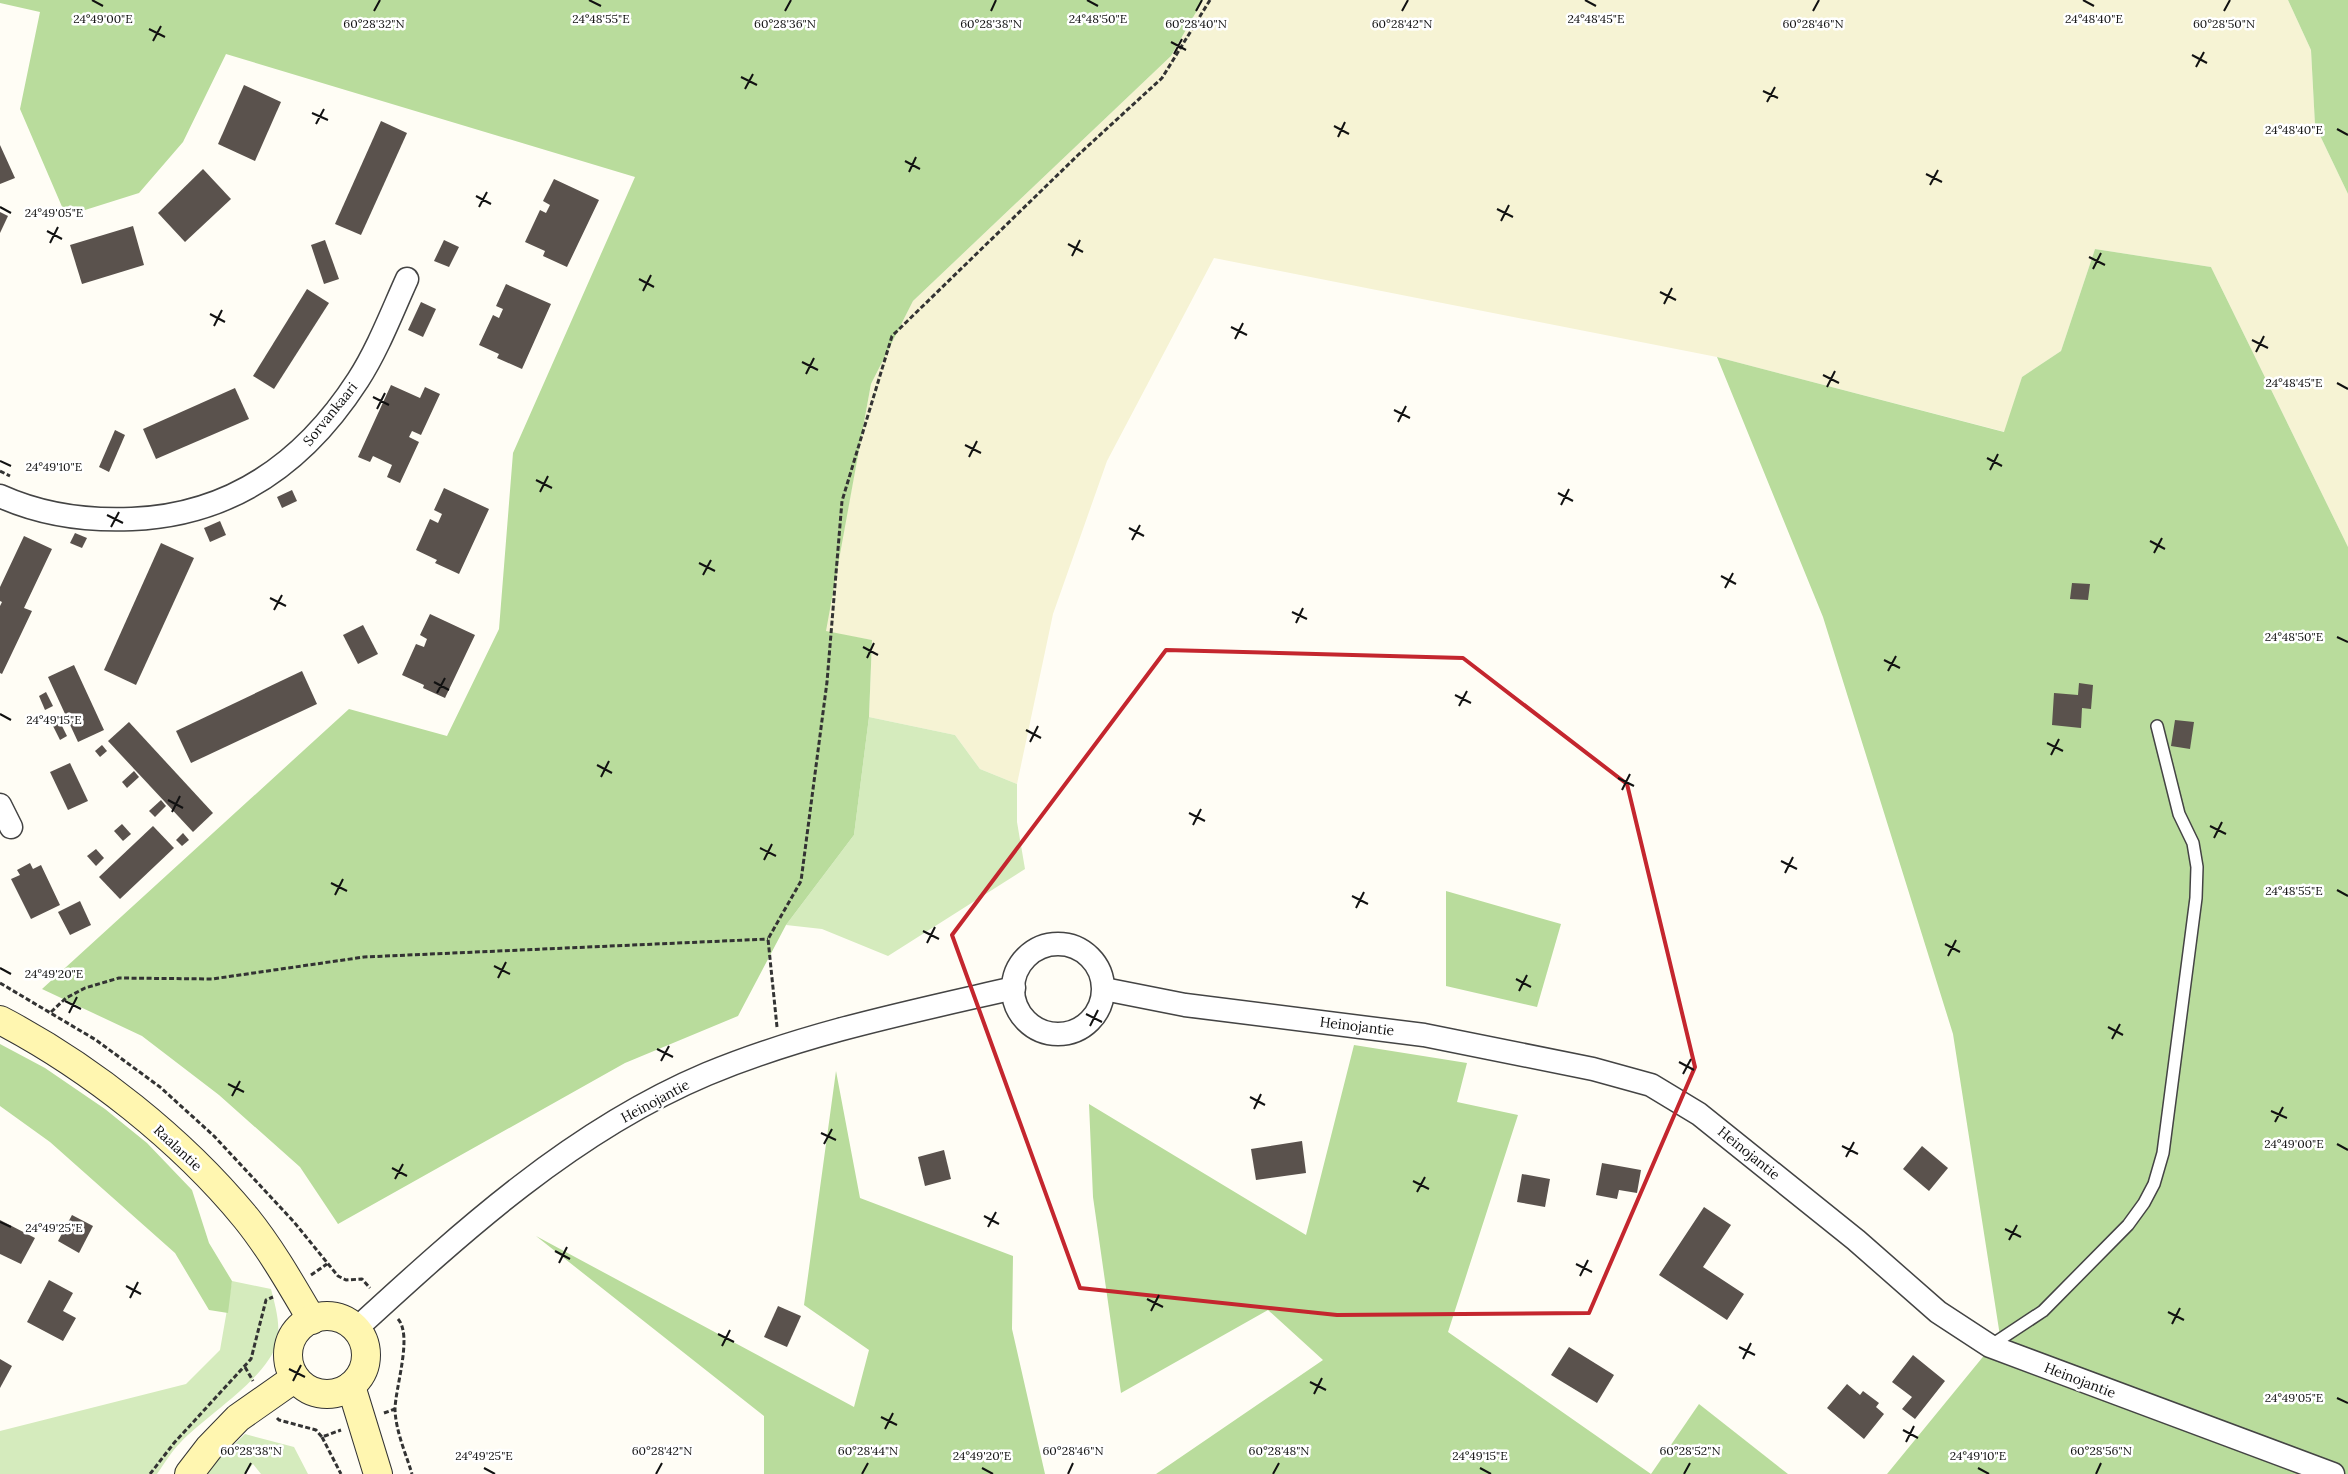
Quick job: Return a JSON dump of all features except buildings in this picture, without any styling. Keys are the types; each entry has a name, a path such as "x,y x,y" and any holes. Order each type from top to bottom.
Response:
{"street":[{"name":"Sorvankaari","path":"0,496 43,511 72,517 102,520 145,518 190,511 236,494 274,473 301,450 327,422 358,380 407,279"},
{"path":"0,806 11,827"},
{"path":"1056,943 1071,945 1085,951 1095,962 1102,975 1104,989 1101,1004 1094,1016 1084,1026 1070,1032 1056,1034 1041,1031 1029,1023 1019,1011 1014,997 1014,988 1019,967 1028,955 1041,947 1056,943"},
{"name":"Heinojantie","path":"356,1329 436,1255 499,1201 580,1144 659,1097 707,1075 820,1034 1014,988"},
{"name":"Heinojantie","path":"1104,989 1185,1005 1424,1035 1593,1069 1651,1085 1700,1114 1856,1240 1938,1312 1990,1346 2334,1474"},
{"name":"Raalantie","path":"0,1020 36,1039 88,1075 139,1112 193,1160 247,1219 293,1287 312,1320"},
{"path":"327,1316 338,1318 356,1329 362,1338 366,1359 364,1369 351,1386 340,1392 327,1394 314,1392 296,1378 290,1365 288,1353 291,1341 297,1331 312,1320 327,1316"},
{"path":"189,1474 209,1448 238,1418 296,1378"},
{"path":"351,1386 378,1474"}],"lane":[{"path":"1990,1346 2043,1310 2128,1225 2144,1203 2154,1184 2163,1154 2196,898 2198,867 2193,843 2179,814 2157,726"}],"path":[{"path":"779,1048 768,939 801,881 828,682 842,501 892,336 1070,163 1162,78 1210,0"},
{"path":"0,470 16,479"},
{"path":"51,1012 66,998 85,988 119,978 212,979 364,957 768,939"},
{"path":"150,1474 174,1443 251,1359 266,1300 293,1287 327,1264"},
{"path":"245,1367 279,1420 316,1430 322,1437 341,1474"},
{"path":"322,1437 395,1409 398,1428 412,1474"}],"highlighted area":[{"path":"1166,650 1463,658 1627,784 1695,1067 1589,1313 1337,1315 1080,1288 952,935"}],"shaded area":[{"path":"1203,0 2288,0 2311,50 2315,125 2348,194 2348,547 2211,267 2095,249 2061,351 2022,377 2005,432 1717,357 1214,258 1107,461 1053,614 1017,784 980,769 955,735 869,717 872,640 825,632 871,384 913,301 1171,56"}],"green space":[{"path":"0,0 1203,0 1171,56 913,301 871,384 826,631 872,640 869,717 854,835 786,925 738,1016 625,1063 338,1224 300,1167 219,1095 142,1036 42,989 349,709 447,736 499,629 513,453 635,177 226,54 183,142 139,193 66,216 20,109 40,12 0,3"},
{"path":"2288,0 2348,0 2348,194 2315,125 2311,50"},
{"path":"2095,249 2211,267 2348,547 2348,1474 1887,1474 2000,1336 1953,1034 1823,617 1717,357 2004,432 2022,377 2061,351"},
{"path":"869,717 955,735 980,769 1017,784 1017,822 1025,869 888,956 822,929 786,925 854,835"},
{"path":"1446,891 1561,924 1537,1007 1446,986"},
{"path":"0,1044 45,1068 105,1109 147,1143 192,1190 209,1243 232,1281 228,1313 209,1310 175,1253 50,1142 0,1106"},
{"path":"1354,1045 1467,1063 1457,1102 1518,1115 1448,1332 1651,1474 1156,1474 1323,1360 1268,1310 1121,1393 1093,1197 1089,1104 1306,1235"},
{"path":"836,1071 860,1198 1013,1256 1012,1329 1045,1474 764,1474 764,1416 536,1236 854,1407 869,1350 804,1305"},
{"path":"232,1281 271,1289 278,1322 277,1342 271,1356 262,1369 235,1396 180,1443 157,1474 0,1474 0,1431 186,1384 220,1350"},
{"path":"1699,1404 1788,1474 1651,1474"},
{"path":"245,1434 294,1447 308,1474 261,1474 253,1464 245,1474 204,1474"}]}
